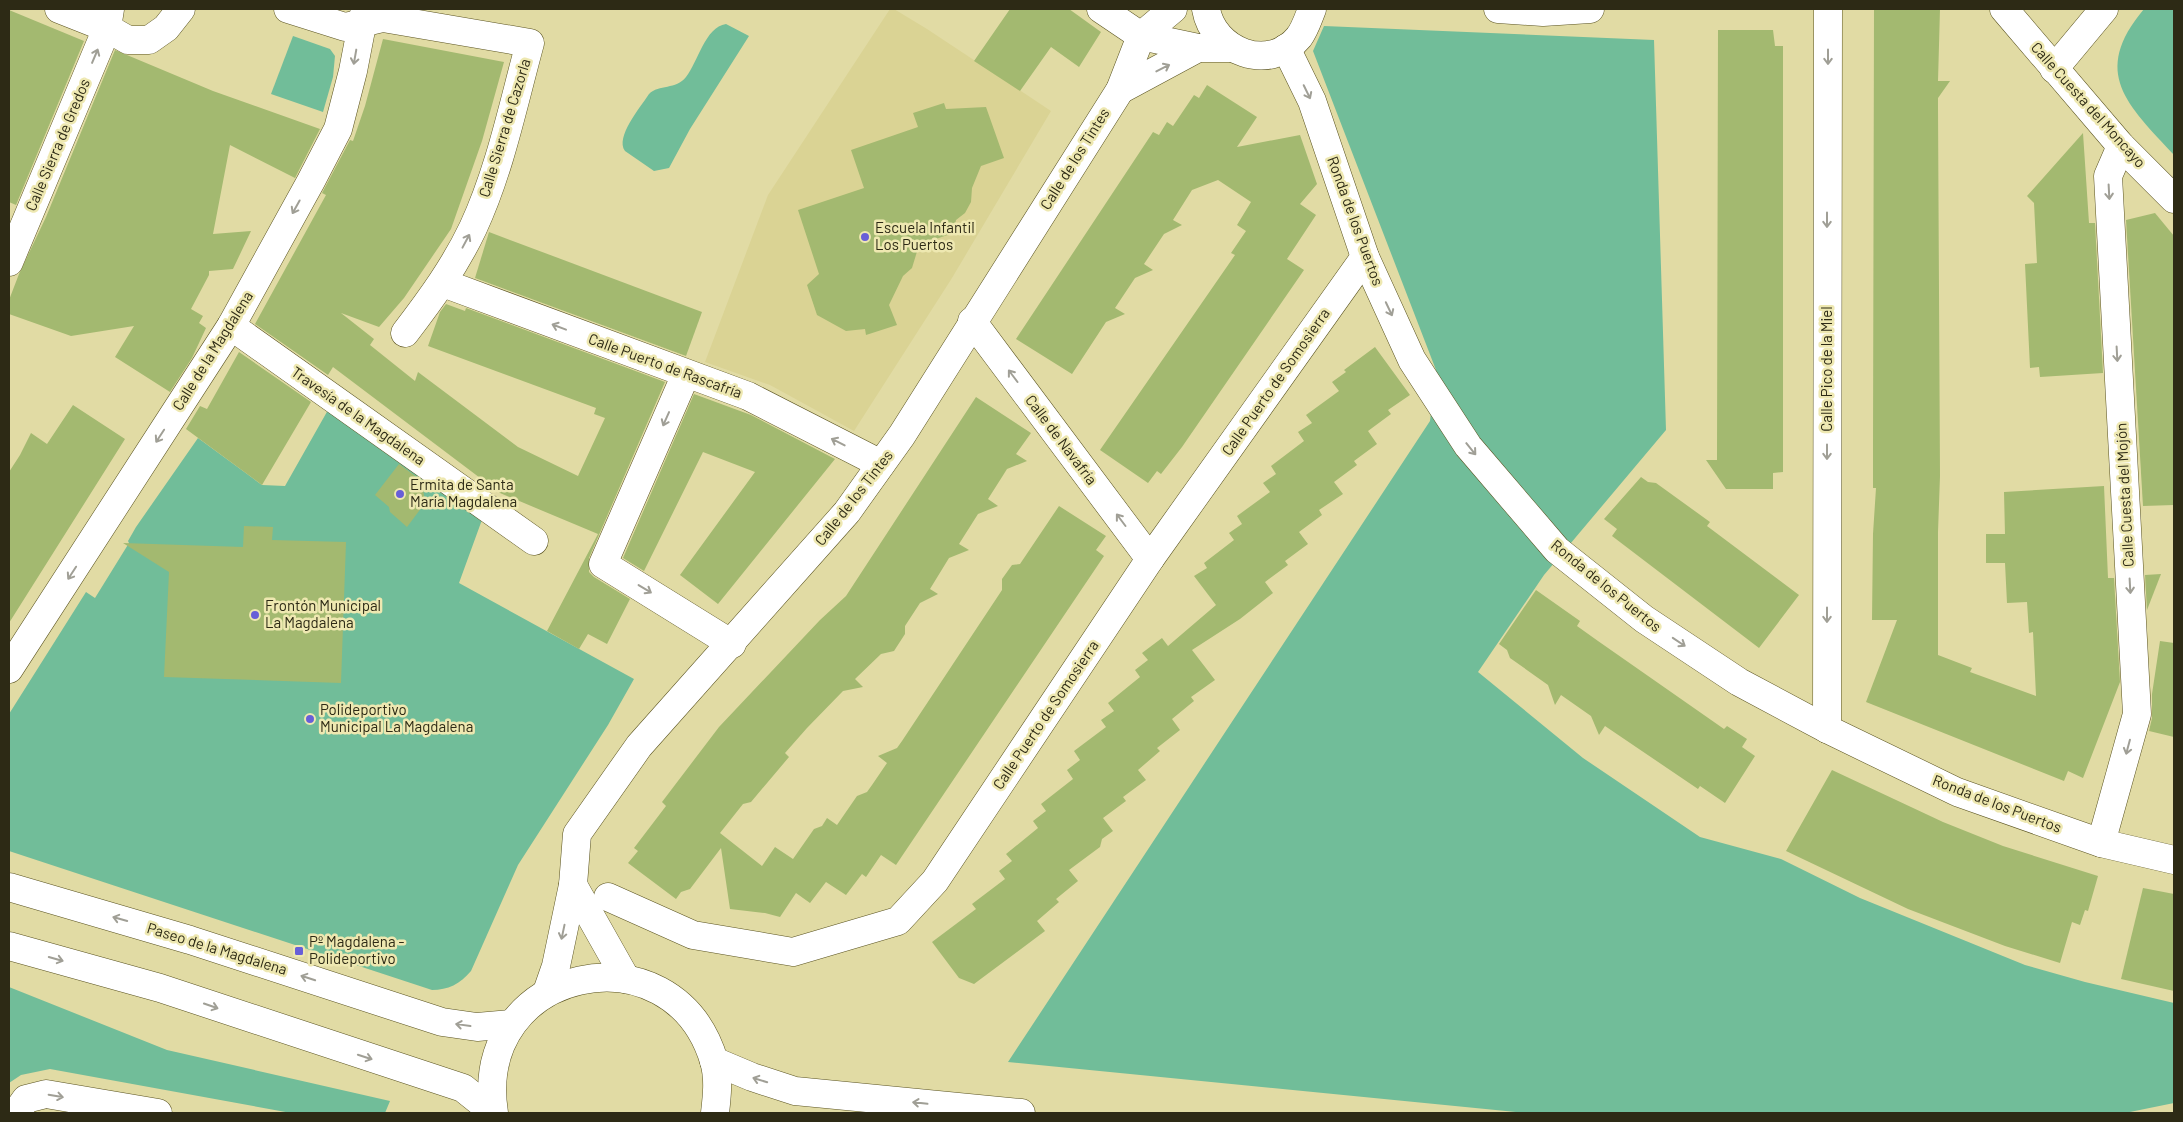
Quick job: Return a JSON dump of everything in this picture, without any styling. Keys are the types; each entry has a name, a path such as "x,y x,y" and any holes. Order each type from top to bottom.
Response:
{"street":[{"path":"59,9 109,18 128,40 149,40 166,28 180,9"},
{"name":"Calle Sierra de Cazorla","path":"288,9 345,27 363,16 530,43 496,166 473,228 443,284 406,333"},
{"path":"1101,9 1141,36 1198,48"},
{"name":"Calle de los Tintes","path":"547,992 556,966 573,885 577,834 639,746 732,644 847,512 881,464 1120,90 1141,36 1172,9"},
{"path":"1206,9 1208,20 1217,36 1231,48 1248,55 1268,55 1286,48 1298,38 1307,24 1312,9"},
{"path":"1498,9 1543,12 1590,9"},
{"name":"Calle Pico de la Miel","path":"1827,730 1828,9"},
{"name":"Calle Cuesta del Moncayo","path":"2004,9 2121,146 2174,200"},
{"path":"2054,69 2104,9"},
{"name":"Calle de la Magdalena","path":"9,669 231,326 338,129 353,71 363,16"},
{"name":"Calle Sierra de Gredos","path":"9,262 109,18"},
{"name":"Calle de los Tintes","path":"1120,90 1198,48 1231,48"},
{"name":"Ronda de los Puertos","path":"1286,48 1312,101 1365,257 1412,360 1468,446 1557,550 1644,619 1739,682 1827,730 1957,792 2102,843 2174,860"},
{"name":"Calle Cuesta del Mojón","path":"2102,843 2137,714 2108,176 2121,146"},
{"name":"Calle Puerto de Somosierra","path":"608,897 693,935 793,952 898,921 935,881 1150,559 1365,257"},
{"name":"Calle Puerto de Rascafría","path":"443,284 748,396 881,464"},
{"name":"Calle de Navafría","path":"972,321 1150,559"},
{"name":"Travesía de la Magdalena","path":"231,326 534,541"},
{"path":"686,374 603,564 732,644"},
{"path":"573,885 626,978"},
{"name":"Paseo de la Magdalena","path":"9,887 190,940 442,1022 477,1027 512,1024"},
{"path":"9,946 160,988 463,1088 493,1113"},
{"path":"493,1113 491,1089 493,1066 501,1044 512,1024 528,1007 547,992 572,981 599,977 626,978 656,989 682,1007 701,1032 714,1061 717,1088 715,1113"},
{"path":"714,1061 752,1077 795,1091 1021,1113"},
{"path":"16,1113 26,1099 46,1094 158,1113"}],"shaded area":[{"name":"Escuela Infantil Los Puertos","path":"890,9 894,9 927,29 1051,111 952,278 854,431 770,385 705,362 768,195"}],"green space":[{"path":"2144,9 2174,9 2174,155 2130,104 2122,87 2118,70 2119,52 2128,32"},
{"path":"726,24 749,36 690,129 669,168 654,171 625,151 623,138 630,122 649,94 658,89 677,84 686,77 707,38 713,31"},
{"path":"1324,26 1654,40 1666,430 1544,575 1478,672 1583,758 1700,837 1781,859 1860,898 2025,965 2085,982 2174,1003 2174,1103 2125,1113 1527,1113 1008,1062 1430,421 1436,370 1313,51"},
{"path":"293,36 330,49 335,56 333,77 323,112 271,94"},
{"name":"Polideportivo Municipal La Magdalena","path":"328,410 483,517 459,583 634,679 608,725 518,865 471,971 458,983 443,989 432,990 9,851 9,714 86,592 95,598 129,543 128,541 136,527 198,438 262,485 285,486"},
{"path":"9,987 167,1050 390,1101 385,1113 291,1113 50,1069 21,1075 9,1083"}],"building":[{"path":"1010,9 1069,9 1101,32 1079,67 1051,47 1020,91 974,61"},
{"path":"1874,9 1940,9 1938,81 1950,81 1938,98 1940,476 1938,655 1972,668 1970,672 2036,696 2033,632 2029,633 2027,602 2007,603 2005,563 1986,563 1986,534 2005,534 2004,492 2104,486 2108,578 2114,578 2120,682 2083,778 2068,771 2064,781 1866,702 1897,620 1872,620 1873,534 1876,488 1873,488"},
{"path":"9,10 84,41 16,205 9,202"},
{"path":"1718,30 1773,30 1775,46 1783,46 1783,472 1773,473 1773,489 1726,489 1706,460 1717,460"},
{"path":"383,39 504,62 482,141 451,229 404,298 379,327 341,313 374,339 370,345 415,381 418,372 518,447 578,476 605,418 594,414 596,408 428,346 440,312 446,304 465,311 466,308 665,382 589,558 589,572 594,577 630,599 607,644 588,634 579,649 547,631 598,534 500,493 333,367 328,375 255,324 326,195 322,193 350,140 353,141 365,106"},
{"path":"115,50 213,91 320,129 295,178 230,145 213,234 251,231 233,269 209,271 209,275 191,309 203,316 199,323 206,328 192,358 170,392 115,357 134,326 71,336 9,314 9,300 19,274 46,217"},
{"path":"1207,85 1257,117 1237,147 1300,135 1317,184 1300,204 1316,215 1287,259 1304,270 1182,447 1161,474 1157,471 1148,483 1100,450 1235,255 1231,253 1246,231 1237,225 1251,202 1218,180 1192,190 1173,220 1182,225 1164,234 1144,264 1153,270 1135,278 1115,308 1125,314 1106,322 1072,374 1016,339 1153,132 1159,135 1167,122 1173,126 1194,95 1199,98"},
{"path":"944,103 946,109 986,107 1004,158 981,166 972,188 971,202 965,213 956,220 953,233 919,245 912,268 903,276 889,305 897,325 866,335 865,329 846,331 817,315 807,285 819,274 798,210 864,188 851,150 918,127 913,113"},
{"path":"2083,133 2089,223 2095,223 2103,373 2040,377 2039,367 2030,368 2025,264 2037,263 2034,203 2027,196"},
{"path":"2155,213 2174,236 2174,505 2143,506 2126,220"},
{"path":"489,232 702,312 686,356 475,278"},
{"path":"1375,347 1410,395 1388,410 1391,414 1368,431 1377,444 1354,461 1357,465 1334,482 1343,494 1319,510 1322,515 1299,532 1308,544 1285,561 1288,565 1265,582 1273,593 1240,619 1192,650 1215,680 1191,697 1194,701 1172,719 1180,730 1157,748 1160,751 1138,770 1146,780 1123,797 1126,801 1103,818 1113,831 1102,839 1100,847 1069,870 1078,881 1056,899 1059,902 1037,921 1045,931 974,984 959,978 932,942 976,909 972,904 1005,879 999,871 1012,861 1006,854 1038,828 1033,821 1046,811 1041,804 1073,779 1067,770 1080,760 1074,751 1106,727 1101,720 1114,711 1108,703 1140,677 1135,670 1148,660 1142,653 1162,638 1168,646 1216,605 1194,576 1207,568 1204,563 1234,540 1229,533 1242,524 1237,516 1270,492 1263,483 1276,474 1271,466 1304,441 1298,432 1312,423 1306,415 1339,391 1332,382 1346,372 1344,370"},
{"path":"239,352 311,402 262,485 186,429 200,406 207,409"},
{"path":"694,394 751,415 835,459 718,604 680,575 755,472 703,452 644,571 623,558"},
{"path":"976,397 1031,433 1016,454 1027,461 1007,469 988,499 998,506 978,514 959,544 969,550 949,558 930,589 938,594 920,603 905,626 905,634 894,651 881,654 855,679 863,687 843,691 807,728 785,753 789,757 751,802 743,804 720,833 762,866 775,847 793,859 814,829 822,826 827,818 837,825 857,796 867,792 872,785 887,763 878,756 897,748 1002,590 1002,579 1012,565 1020,564 1059,506 1106,536 1096,550 1104,556 896,865 881,855 866,877 862,874 846,895 826,882 810,903 796,893 780,917 765,913 730,909 721,848 690,889 681,892 676,899 628,863 638,851 634,848 666,806 662,802 719,727 820,620 846,596"},
{"path":"73,405 125,439 9,623 9,472 31,433 47,444"},
{"name":"Ermita de Santa María Magdalena","path":"399,464 422,481 425,503 407,527 375,495"},
{"path":"1641,477 1648,482 1656,483 1710,522 1707,526 1799,595 1759,648 1612,536 1617,529 1604,519"},
{"name":"Frontón Municipal La Magdalena","path":"244,526 273,527 272,540 346,542 341,683 164,677 169,572 123,543 243,547"},
{"path":"2161,574 2147,610 2145,575"},
{"path":"1536,590 1580,621 1577,626 1598,641 1724,729 1727,726 1747,739 1742,747 1755,756 1725,803 1700,786 1698,789 1605,726 1599,735 1591,716 1561,695 1555,705 1548,685 1510,658 1507,650 1499,644"},
{"path":"2160,641 2174,643 2174,737 2149,731 2152,718 2152,694"},
{"path":"1832,770 1943,822 2003,846 2098,876 2088,911 2085,910 2080,925 2072,922 2060,963 2005,946 1908,909 1786,851"},
{"path":"2143,888 2174,894 2174,991 2121,979"}],"place":[{"name":"Escuela Infantil Los Puertos","path":"865,237"},
{"name":"Ermita de Santa María Magdalena","path":"400,494"},
{"name":"Frontón Municipal La Magdalena","path":"255,615"},
{"name":"Polideportivo Municipal La Magdalena","path":"310,719"},
{"name":"Pº Magdalena - Polideportivo","path":"299,951"}]}
